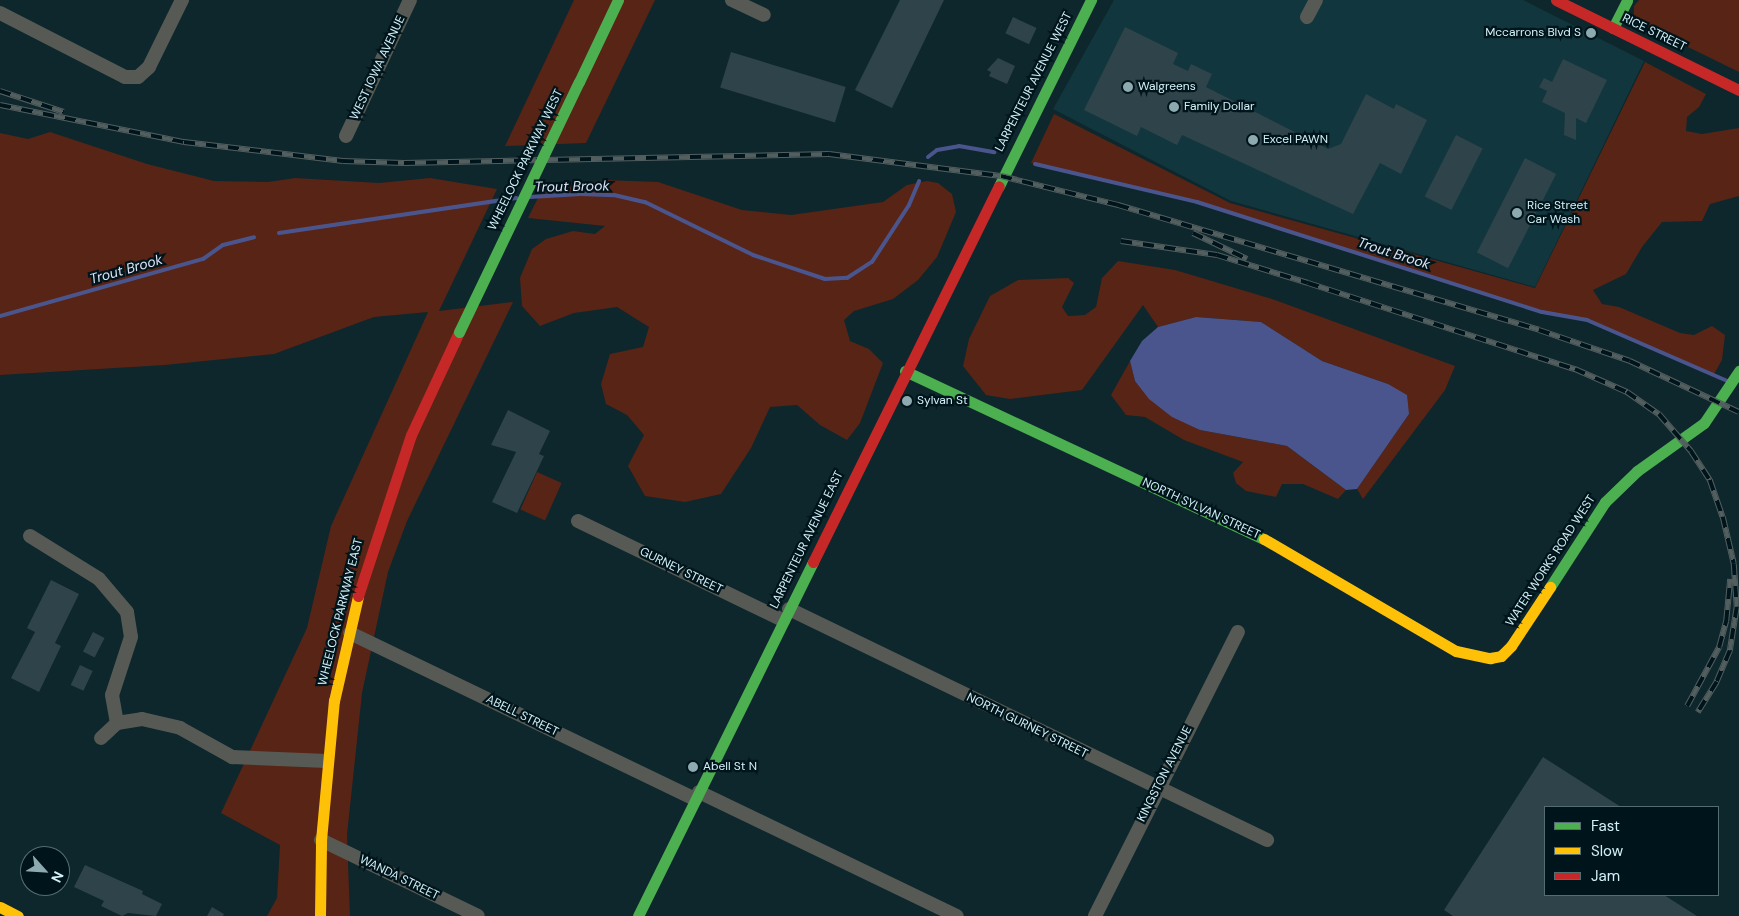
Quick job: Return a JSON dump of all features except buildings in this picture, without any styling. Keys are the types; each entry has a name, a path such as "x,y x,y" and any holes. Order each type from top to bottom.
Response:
{"street":[{"path":"0,13 124,77 138,77 149,67 182,0"},
{"name":"WEST IOWA AVENUE","path":"346,136 410,0"},
{"name":"WHEELOCK PARKWAY WEST","path":"460,332 618,0"},
{"path":"732,0 764,15"},
{"name":"LARPENTEUR AVENUE WEST","path":"1002,176 1090,0"},
{"path":"1307,17 1316,0"},
{"name":"RICE STREET","path":"1556,0 1739,90"},
{"path":"1613,28 1627,0"},
{"name":"LARPENTEUR AVENUE EAST","path":"638,916 1002,176"},
{"name":"WHEELOCK PARKWAY EAST","path":"320,916 321,840 334,701 364,571 394,480 460,332"},
{"name":"NORTH SYLVAN STREET","path":"905,371 1251,532 1456,651 1490,658"},
{"name":"WATER WORKS ROAD WEST","path":"1490,658 1501,656 1512,646 1605,502 1637,471 1676,446 1704,423 1739,371"},
{"name":"GURNEY STREET","path":"578,521 786,615"},
{"path":"30,536 98,579 127,612 131,637 112,695 117,723"},
{"name":"NORTH GURNEY STREET","path":"786,615 1267,840"},
{"name":"KINGSTON AVENUE","path":"1095,916 1157,789 1238,632"},
{"name":"ABELL STREET","path":"350,633 957,916"},
{"path":"101,738 117,723 136,719 162,721 232,758 327,761"},
{"name":"WANDA STREET","path":"321,840 478,916"},
{"path":"0,907 18,916"}],"shaded area":[{"path":"574,0 655,0 586,143 505,146"},
{"path":"1114,0 1523,0 1644,61 1535,287 1231,201 1053,109"},
{"path":"1639,0 1739,0 1739,72 1639,23 1634,19 1634,6"},
{"path":"1645,62 1706,94 1699,107 1687,117 1686,131 1702,134 1739,128 1739,196 1710,204 1702,221 1662,222 1642,247 1626,274 1593,290 1602,304 1619,307 1680,333 1694,335 1712,326 1725,335 1722,360 1714,374 1587,320 1542,312 1197,202 1031,163 1054,114 1230,203 1535,288"},
{"path":"50,132 147,164 214,181 268,182 295,178 379,183 430,178 497,189 439,311 513,302 407,521 388,572 362,693 347,835 350,916 267,916 277,898 280,845 221,813 307,628 331,526 428,312 374,317 274,354 165,365 0,375 0,133 28,139"},
{"path":"604,180 658,182 742,210 791,215 883,202 907,185 927,181 938,183 952,194 956,212 937,257 918,280 893,299 854,311 844,320 850,341 869,349 883,363 860,423 847,440 820,425 797,405 770,407 751,448 721,494 685,502 645,496 628,466 644,435 627,415 606,404 601,384 610,354 643,347 649,327 617,307 574,313 540,326 522,306 520,278 532,249 546,239 573,231 595,234 605,226 528,218 541,192"},
{"path":"1118,261 1175,270 1275,300 1455,366 1445,390 1363,499 1357,489 1409,414 1388,384 1322,361 1261,322 1196,317 1158,327 1143,305 1082,390 1010,399 986,395 963,366 969,339 990,296 1018,280 1068,278 1074,283 1062,307 1068,316 1085,315 1096,307 1102,278"},
{"path":"1130,361 1135,381 1200,430 1287,446 1346,490 1338,499 1303,484 1282,484 1276,497 1246,491 1236,483 1233,473 1243,462 1184,440 1145,417 1126,415 1111,395"},
{"path":"537,472 562,483 545,520 520,509"}],"water":[{"path":"1196,317 1261,322 1322,361 1388,384 1407,395 1409,414 1357,489 1346,490 1287,446 1200,430 1172,417 1149,399 1135,381 1130,361 1142,341 1158,327"}],"waterway":[{"name":"Trout Brook","path":"928,157 937,150 959,146 994,152"},
{"name":"Trout Brook","path":"1035,164 1197,202 1542,312 1587,320 1727,381"},
{"name":"Trout Brook","path":"530,197 581,194 614,195 645,202 753,255 825,279 847,278 872,262 909,205 919,181"},
{"name":"Trout Brook","path":"279,233 516,198"},
{"name":"Trout Brook","path":"0,316 203,259 223,245 254,237"}],"railway":[{"path":"0,91 64,112"},
{"path":"0,105 184,142 343,161 404,163 829,154 1001,176 1118,205 1539,330 1630,361 1739,412"},
{"path":"1193,233 1247,259"},
{"path":"1121,241 1217,255 1308,283 1575,369 1627,392 1659,414 1691,451 1710,480 1723,517 1734,564 1737,607 1730,651 1717,682 1698,712"},
{"path":"1687,706 1719,647 1726,621 1730,579"}],"traffic: fast":[{"path":"579,82 618,0"},
{"path":"999,186 1091,0"},
{"path":"1613,28 1627,0"},
{"path":"459,332 579,82"},
{"path":"905,371 1264,539"},
{"path":"1550,587 1605,502 1637,471 1704,423 1739,371"},
{"path":"638,916 813,562"}],"traffic: slow":[{"path":"1264,539 1456,651 1490,658 1501,656 1511,646 1550,587"},
{"path":"320,916 321,840 334,701 358,596"},
{"path":"0,907 18,916"}],"traffic: jam":[{"path":"1556,0 1739,90"},
{"path":"813,562 999,186"},
{"path":"358,596 411,435 459,332"}],"place":[{"name":"Mccarrons Blvd S","path":"1591,33"},
{"name":"Walgreens","path":"1128,87"},
{"name":"Family Dollar","path":"1174,107"},
{"name":"Excel PAWN","path":"1253,140"},
{"name":"Rice Street Car Wash","path":"1517,213"},
{"name":"Sylvan St","path":"907,401"},
{"name":"Abell St N","path":"693,767"}]}
